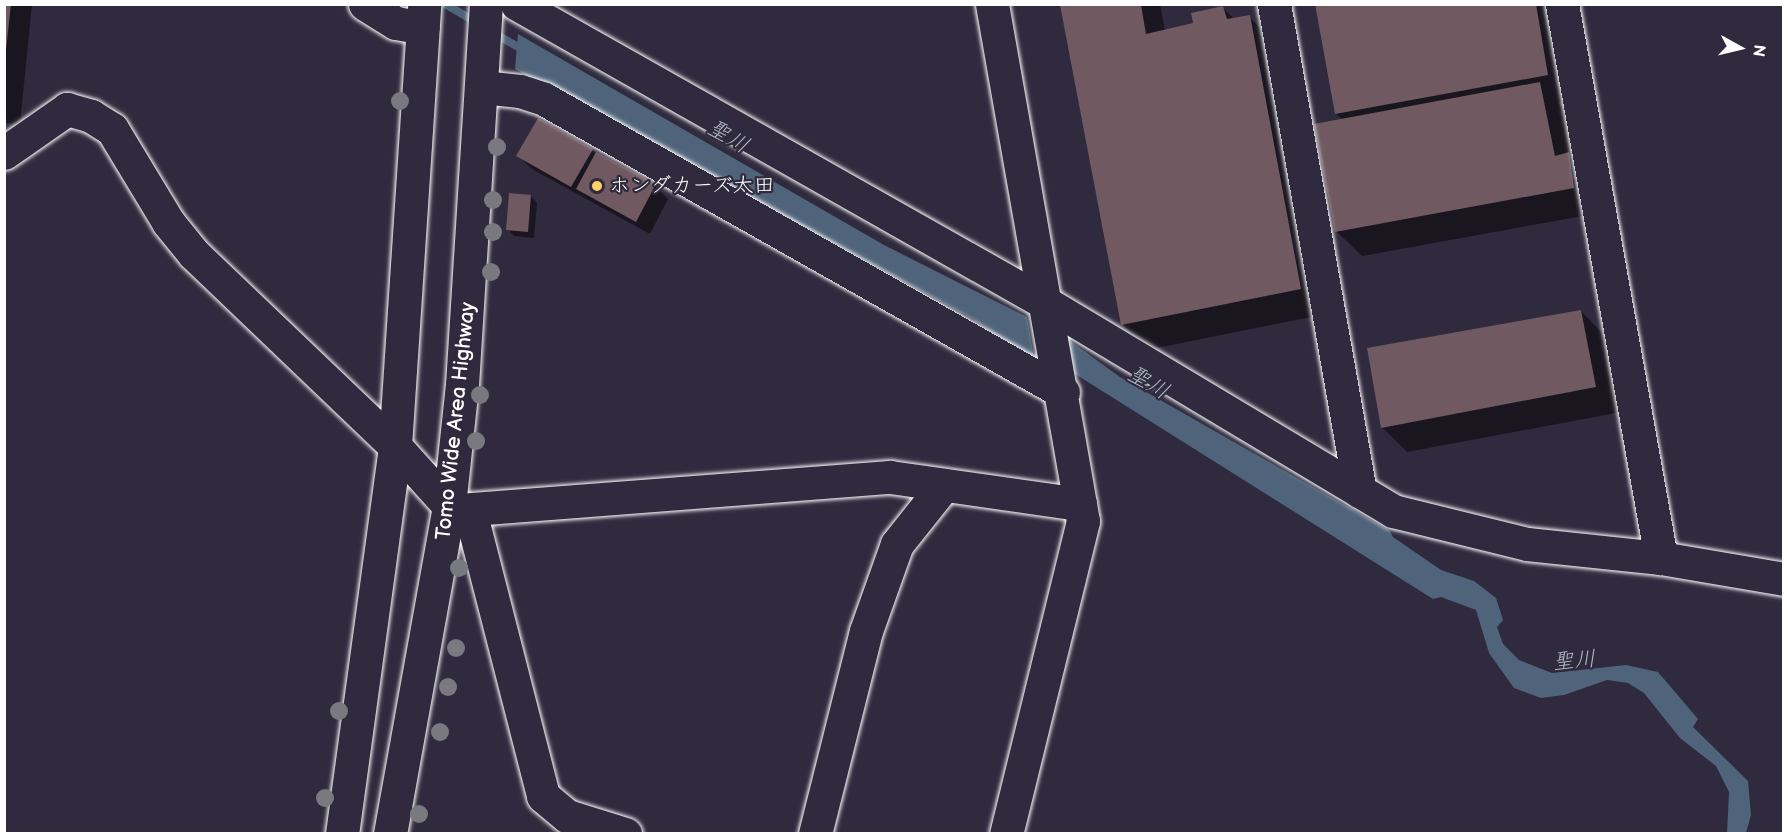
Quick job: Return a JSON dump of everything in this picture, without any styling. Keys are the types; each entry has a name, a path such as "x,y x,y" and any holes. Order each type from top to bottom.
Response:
{"main road":[{"path":"342,834 394,446 424,18 405,26 364,4"},
{"path":"992,4 1083,521 1006,834"},
{"path":"1274,4 1360,491"},
{"path":"1562,4 1661,558"},
{"path":"496,5 1393,511 1527,544 1661,558 1784,579"},
{"name":"Tomo Wide Area Highway","path":"390,834 459,508 462,385 482,72 496,5"},
{"path":"482,72 520,91 544,99 1060,381"},
{"path":"4,153 66,109 91,116 112,129 168,222 194,254 459,508 543,796 567,816 625,834"},
{"path":"459,508 890,477 1080,504"},
{"path":"816,834 866,631 897,544 944,485"}],"water":[{"path":"518,34 884,245 1027,317 1035,364 973,319 515,69"},
{"path":"1066,338 1120,377 1390,531 1393,537 1441,570 1474,581 1496,598 1503,620 1497,627 1503,644 1519,660 1552,673 1626,665 1658,672 1698,719 1693,727 1748,781 1751,815 1746,833 1727,833 1729,792 1716,766 1680,738 1644,693 1628,683 1607,680 1564,695 1541,698 1514,688 1489,653 1476,610 1441,597 1433,599 1072,372"}],"building":[{"path":"4,4 11,4 6,50 4,50"},
{"path":"1315,4 1536,4 1548,75 1335,114"},
{"path":"1060,5 1141,5 1146,34 1193,23 1191,13 1223,6 1227,19 1250,15 1301,289 1121,325"},
{"path":"1540,82 1555,156 1569,152 1574,188 1335,232 1314,124"},
{"path":"538,118 593,149 571,187 516,156"},
{"path":"596,152 656,184 636,222 576,189"},
{"path":"509,193 531,195 528,232 506,230"},
{"path":"1581,310 1596,387 1381,428 1367,348"}],"waterway":[{"name":"聖川","path":"445,4 479,24"},
{"name":"聖川","path":"492,32 525,51"}],"place":[{"name":"ホンダカーズ太田","path":"597,186"}]}
